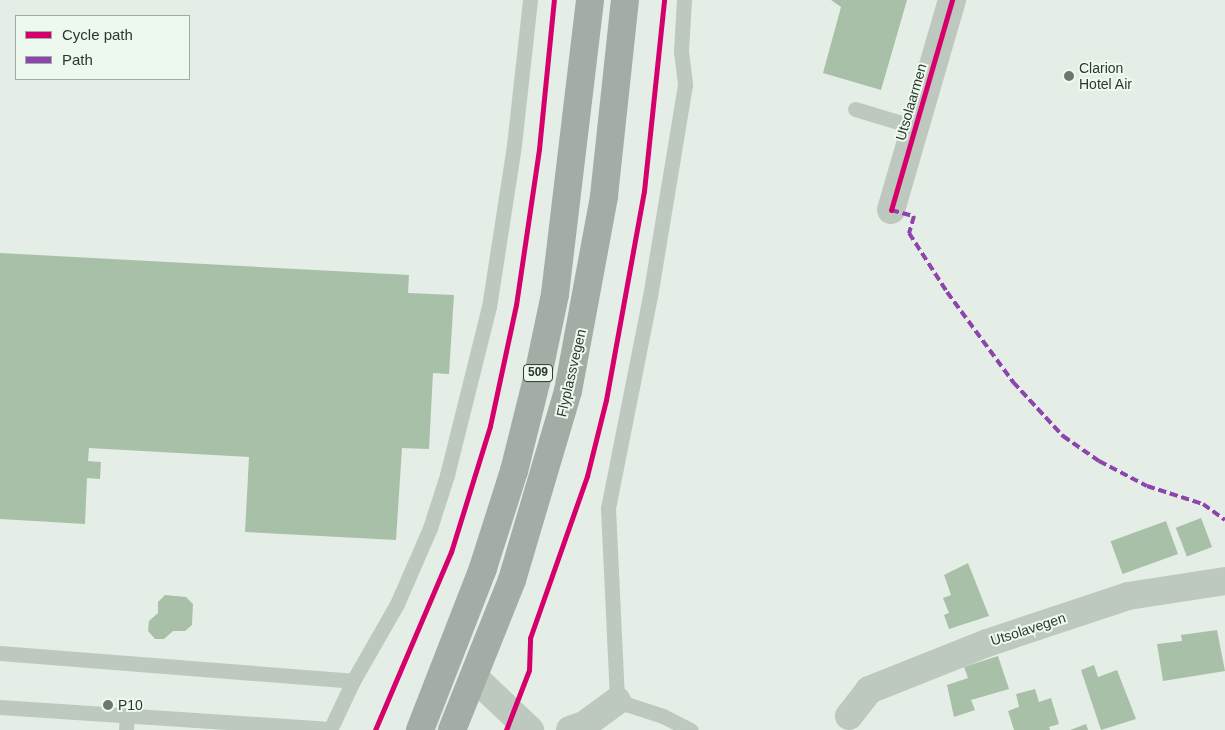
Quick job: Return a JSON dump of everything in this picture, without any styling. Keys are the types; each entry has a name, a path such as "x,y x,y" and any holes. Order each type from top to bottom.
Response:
{"highway":[{"name":"509","path":"420,730 483,568 514,471 538,375 558,275 590,0"},
{"name":"Flyplassvegen","path":"452,730 475,678 512,580 568,391 604,196 625,0"}],"street":[{"name":"Utsolaarmen","path":"891,210 952,0"},
{"name":"Utsolavegen","path":"849,716 869,690 987,643 1128,596 1225,580"},
{"path":"475,678 530,730"},
{"path":"570,730 584,725 617,701"}],"lane":[{"path":"0,707 126,722 330,730 353,681 397,604 430,528 447,475 489,307 514,145 530,0"},
{"path":"684,0 682,51 685,85 650,296 608,508 617,701 663,716 691,730"},
{"path":"855,109 915,127"},
{"path":"0,653 353,681"}],"building":[{"path":"831,0 907,0 881,90 823,73 841,7"},
{"path":"0,253 409,275 408,293 454,295 449,374 433,373 429,449 402,448 396,540 245,532 249,457 89,448 88,461 101,462 100,479 87,478 85,524 0,519"},
{"path":"1201,518 1212,547 1187,557 1176,528"},
{"path":"1166,521 1178,554 1123,574 1111,541"},
{"path":"968,563 989,616 949,629 944,615 949,613 943,598 951,595 944,575"},
{"path":"165,595 186,597 193,604 192,625 185,631 173,631 164,639 155,639 148,631 149,621 158,613 158,602"},
{"path":"1217,630 1225,671 1163,681 1157,644 1182,641 1181,635"},
{"path":"998,656 1009,689 971,700 975,710 954,717 947,685 968,678 964,667"},
{"path":"1094,665 1098,677 1117,670 1136,719 1101,730 1081,670"},
{"path":"1035,689 1039,702 1051,698 1059,724 1049,727 1050,730 1014,730 1008,711 1019,707 1016,694"},
{"path":"1086,724 1088,730 1070,730"}],"marked path":[{"path":"891,210 914,216 909,233 947,292 1013,382 1063,436 1099,461 1147,486 1203,504 1225,520"}],"cycle path":[{"path":"375,730 451,552 490,426 516,305 539,149 554,0"},
{"path":"506,730 529,670 530,638 587,476 606,400 644,191 664,0"},
{"path":"891,210 952,0"}],"place":[{"name":"Clarion Hotel Air","path":"1069,76"},
{"name":"P10","path":"108,705"}]}
